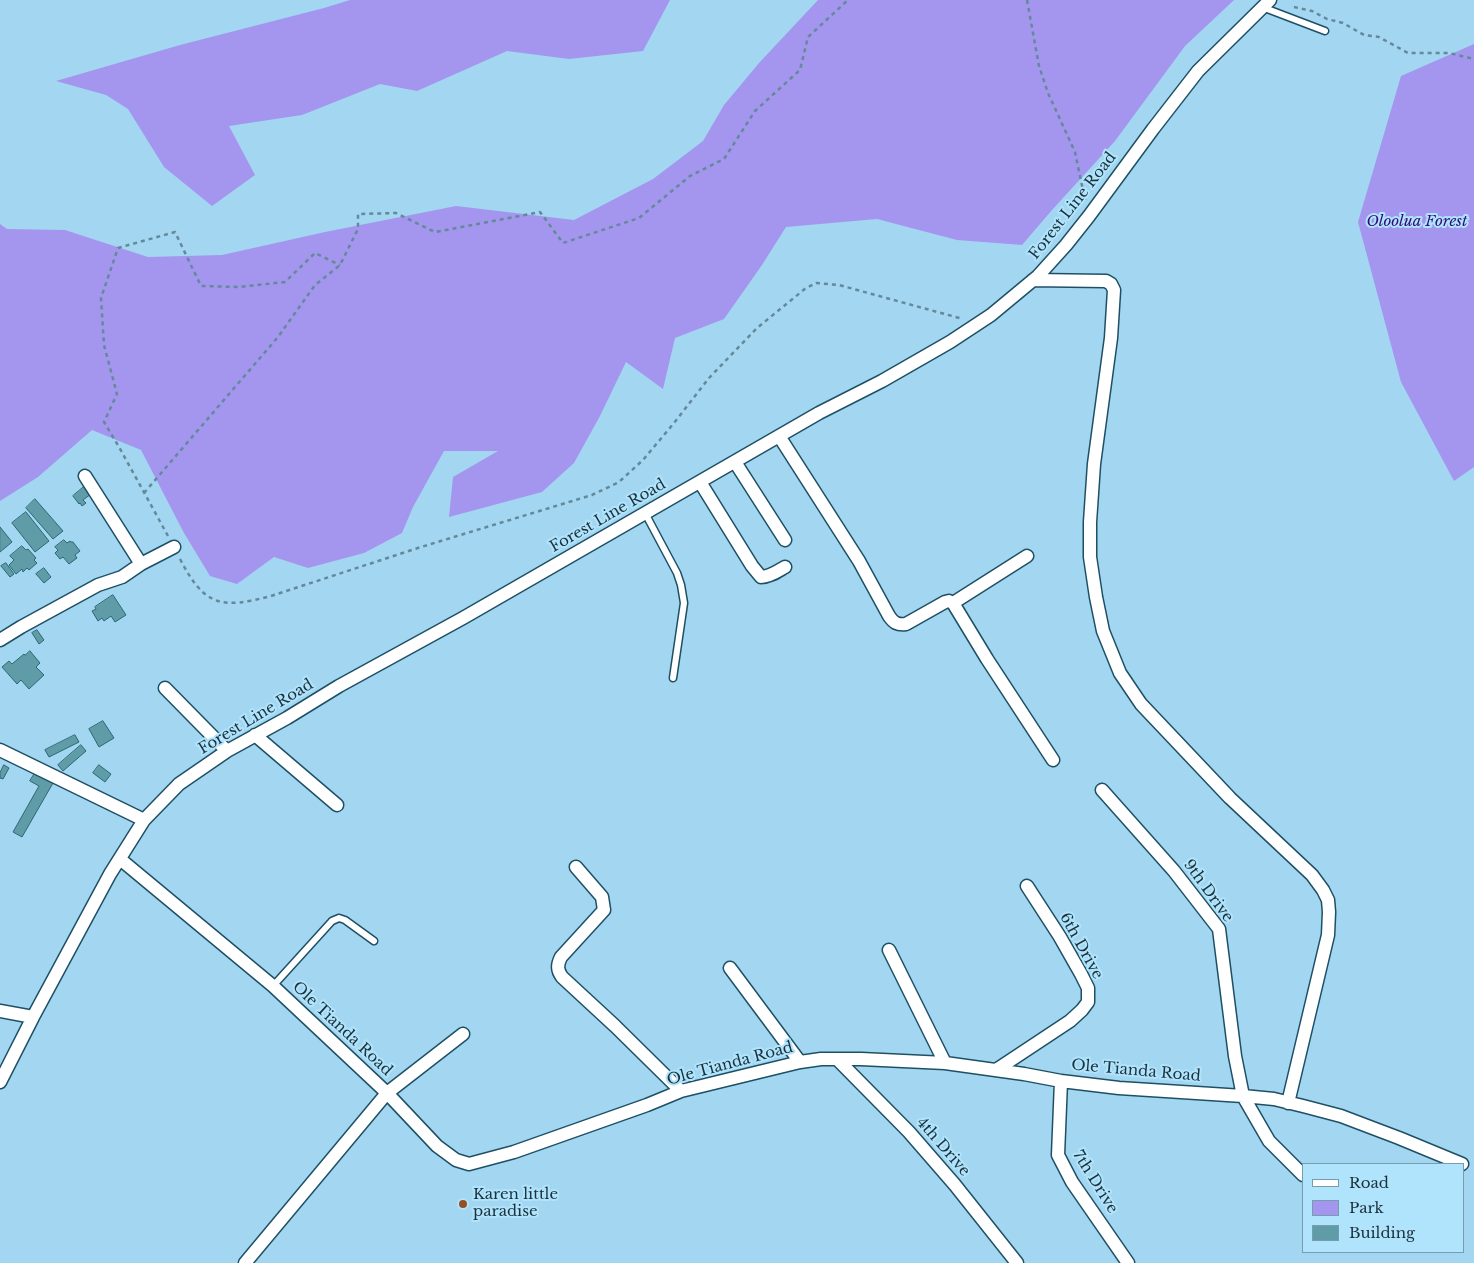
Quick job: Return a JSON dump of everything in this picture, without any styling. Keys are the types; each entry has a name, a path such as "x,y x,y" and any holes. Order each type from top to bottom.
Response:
{"street":[{"name":"Forest Line Road","path":"0,1082 110,874 144,820 179,784 227,750 463,618 819,413 950,342 979,323 1033,280 1066,245 1198,71 1266,3"},
{"path":"1033,280 1106,281 1111,284 1114,290 1111,338 1094,464 1090,522 1090,557 1103,631 1120,673 1141,704 1230,798 1312,875 1328,900 1330,920 1328,935 1288,1102"},
{"path":"779,436 859,561 894,623 899,625 906,624 945,602 953,603 1053,760"},
{"path":"735,462 785,540"},
{"path":"85,476 141,564"},
{"path":"700,482 752,566 761,577 765,577 785,567"},
{"path":"0,640 98,585 122,577 141,564 174,547"},
{"path":"953,603 1027,556"},
{"path":"165,688 227,750"},
{"path":"255,735 337,806"},
{"path":"0,750 144,820"},
{"name":"9th Drive","path":"1102,790 1174,870 1219,929 1235,1056 1243,1096 1269,1141 1302,1174"},
{"name":"Ole Tianda Road","path":"120,859 273,986 386,1093 437,1146 456,1160 469,1164 514,1152 681,1091 821,1058 945,1063 1119,1088 1243,1096 1288,1102 1340,1116 1460,1163"},
{"path":"576,867 602,898 604,910 561,957 558,971 562,977 681,1091"},
{"name":"6th Drive","path":"996,1070 1070,1021 1088,1002 1088,988 1081,974 1027,886"},
{"path":"889,950 945,1063"},
{"path":"730,968 800,1062"},
{"path":"0,1012 33,1017"},
{"path":"245,1263 386,1093 463,1034"},
{"name":"4th Drive","path":"837,1059 916,1140 955,1185 1017,1263"},
{"name":"7th Drive","path":"1061,1081 1058,1155 1072,1182 1128,1263"}],"lane":[{"path":"1266,3 1325,31"},
{"path":"645,514 677,573 681,585 684,603 673,678"},
{"path":"273,986 332,921 339,918 345,920 374,941"}],"path":[{"path":"144,493 278,337 315,285 340,265 358,229 358,214 396,213 435,232 540,212 563,243 638,218 690,176 724,159 755,111 800,70 808,37 848,0"},
{"path":"1027,0 1039,66 1048,93 1075,152 1089,216"},
{"path":"1266,3 1312,11 1327,19 1343,23 1364,35 1379,37 1408,53 1449,53 1474,59"},
{"path":"340,265 315,252 285,282 239,287 201,286 175,232 118,248 101,298 104,345 117,394 104,422 187,572 209,598 234,604 280,593 421,547 592,495 619,482 643,460 709,378 757,328 806,288 816,283 839,285 979,323"}],"green space":[{"path":"350,0 670,0 643,51 569,59 507,51 417,91 380,84 302,115 229,126 255,175 212,206 164,167 128,109 106,95 56,81 180,45"},
{"path":"818,0 1234,0 1185,46 1115,141 1022,245 957,240 877,219 786,227 724,319 675,338 663,389 626,362 600,416 574,463 542,492 449,517 453,477 498,451 444,451 413,507 402,533 364,553 308,568 274,557 237,584 210,576 184,533 141,450 92,430 38,477 0,501 0,224 7,229 65,230 148,257 222,255 456,206 574,220 653,179 703,141 724,105 759,63"},
{"name":"Oloolua Forest","path":"1474,44 1474,467 1454,481 1401,382 1358,222 1401,76"}],"building":[{"path":"85,486 91,494 83,500 86,503 82,506 73,496"},
{"path":"35,499 63,531 53,539 26,508"},
{"path":"26,512 49,541 35,552 12,523"},
{"path":"0,527 12,542 0,552"},
{"path":"64,540 67,543 73,542 80,551 75,555 77,558 69,564 63,557 60,559 55,553 58,550 55,547"},
{"path":"22,546 26,550 28,549 36,558 34,560 37,563 29,570 27,568 23,572 22,569 16,574 9,565 14,560 10,556"},
{"path":"6,563 14,574 10,577 1,566"},
{"path":"44,568 51,577 44,583 36,574"},
{"path":"113,595 126,615 115,622 111,616 104,621 102,618 98,621 92,611"},
{"path":"37,630 44,640 39,644 32,633"},
{"path":"30,651 40,663 36,667 44,675 29,689 21,680 17,684 2,667 9,661 12,664"},
{"path":"103,721 114,738 99,747 89,729"},
{"path":"75,735 79,742 49,757 45,750"},
{"path":"81,745 86,751 63,771 58,765"},
{"path":"4,765 9,768 3,779 0,778 0,773"},
{"path":"99,765 111,774 105,782 93,773"},
{"path":"35,773 53,783 22,837 13,832 39,786 30,781"}],"place":[{"name":"Karen little paradise","path":"463,1204"}]}
